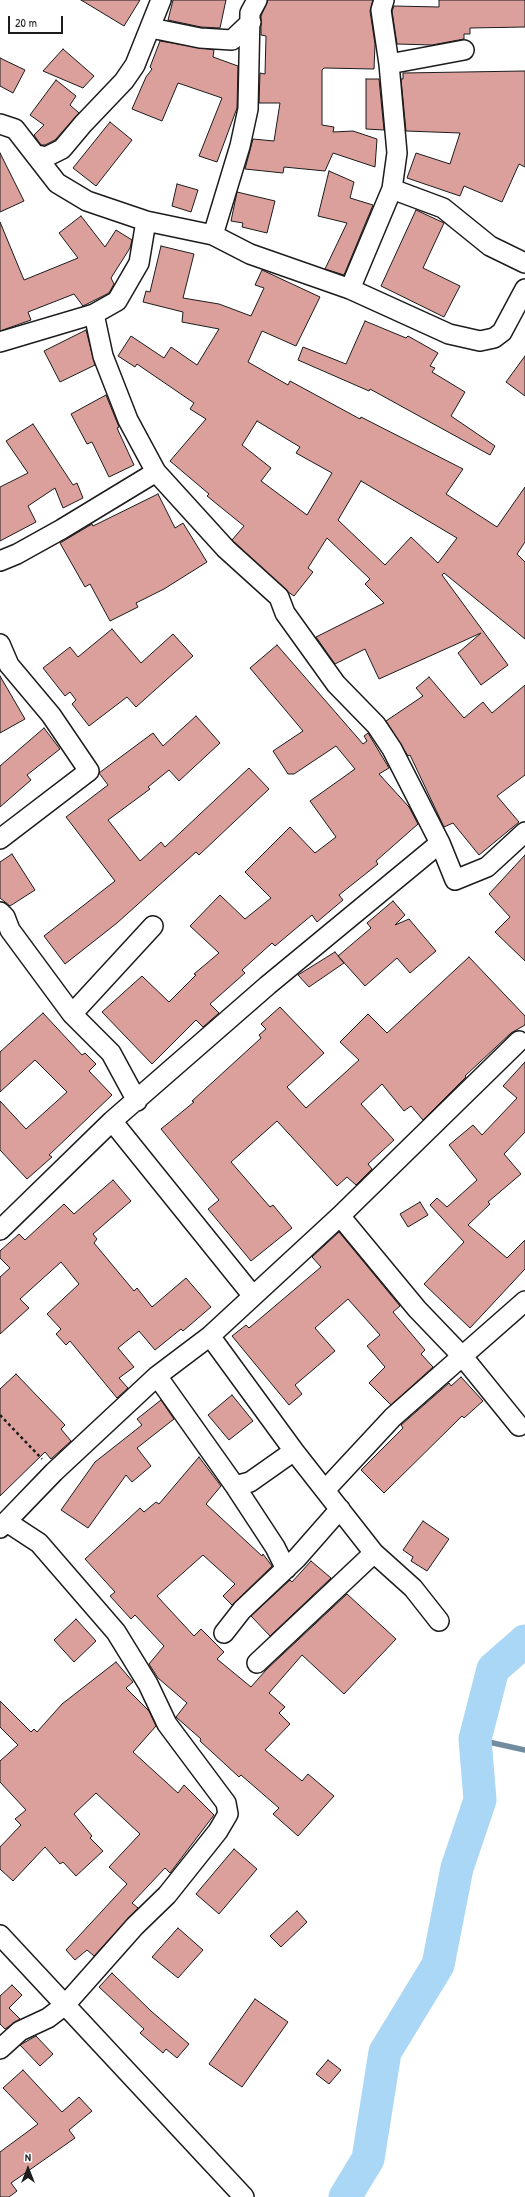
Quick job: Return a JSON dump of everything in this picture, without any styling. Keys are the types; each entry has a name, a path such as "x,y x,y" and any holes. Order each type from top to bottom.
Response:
{"street":[{"path":"37,155 46,157 62,150 82,124 124,82 135,65 161,0"},
{"path":"213,235 238,154 248,109 250,13 256,0"},
{"path":"350,289 392,189 397,154 389,64 381,10 384,0"},
{"path":"151,28 200,38 232,40 251,22"},
{"path":"389,64 464,50"},
{"path":"0,115 9,120 7,127 37,155 57,183 87,201 146,221 213,235 250,254 350,289 449,334 480,341 494,338 502,332 525,289"},
{"path":"392,189 443,208 490,246 525,263"},
{"path":"0,342 94,314 117,300 139,263 146,221"},
{"path":"94,314 103,356 128,420 156,472 226,549 279,597 285,613 336,684 376,725 392,749 440,843 455,880 487,867 525,832"},
{"path":"0,561 17,554 62,529 156,472"},
{"path":"0,644 9,665 51,715 89,771 0,839"},
{"path":"0,1230 112,1121 137,1101 268,985 440,843"},
{"path":"0,912 5,917 10,930 72,1014 111,1053 137,1101"},
{"path":"72,1014 153,926"},
{"path":"0,2049 20,2031 48,2018 65,2005 135,1926 167,1895 218,1831 228,1814 226,1802 167,1724 148,1684 116,1632 39,1543 3,1525 54,1472 157,1376 210,1336 340,1216 519,1041"},
{"path":"112,1121 253,1296"},
{"path":"340,1216 417,1309 463,1357 519,1426"},
{"path":"326,1490 393,1416 463,1357 525,1301"},
{"path":"210,1336 294,1451 326,1490 374,1554 413,1588 440,1621"},
{"path":"157,1376 235,1486 275,1547 286,1569"},
{"path":"235,1486 250,1482 294,1451"},
{"path":"224,1633 242,1610 286,1569 340,1509"},
{"path":"257,1664 374,1554"},
{"path":"0,1934 244,2197"}],"path":[{"path":"0,1415 54,1472"}],"building":[{"path":"81,0 140,0 124,26"},
{"path":"173,0 226,0 220,28 201,27 168,20"},
{"path":"268,0 373,0 370,11 375,44 374,69 324,68 322,70 322,125 334,127 333,132 353,131 377,139 375,167 333,153 325,171 284,167 283,173 245,169 253,139 274,141 280,103 259,103 260,73 265,74 266,36 261,35 261,16"},
{"path":"439,0 525,0 525,27 470,28 470,34 464,34 464,39 432,45 397,44 392,11 394,6 439,7"},
{"path":"160,41 214,50 213,57 238,66 237,108 217,162 199,156 222,98 178,83 162,121 132,109 146,77 152,69 150,67"},
{"path":"63,49 94,76 83,88 43,71"},
{"path":"0,58 25,70 13,93 0,86"},
{"path":"525,71 525,167 519,164 502,202 464,186 460,196 407,178 416,153 450,164 460,133 406,131 401,79 403,79 403,73"},
{"path":"366,79 379,79 384,130 366,129"},
{"path":"56,80 76,96 70,105 79,113 55,140 45,145 41,145 34,135 44,125 30,115"},
{"path":"110,122 132,140 96,186 73,168"},
{"path":"0,153 24,201 0,212"},
{"path":"329,171 354,182 350,198 373,205 344,275 325,269 347,223 318,216"},
{"path":"177,184 198,190 191,212 172,206"},
{"path":"237,192 275,201 267,233 242,227 243,223 231,221"},
{"path":"416,210 444,223 423,268 460,286 444,317 381,286"},
{"path":"81,216 105,247 116,230 132,240 130,248 111,278 114,284 109,293 83,306 74,294 28,312 31,320 0,331 0,222 24,280 78,258 59,233"},
{"path":"161,246 194,254 183,298 219,304 251,316 264,288 255,285 262,270 320,297 296,346 262,331 248,362 288,385 290,381 360,419 361,417 463,469 446,494 497,527 525,487 525,542 517,554 525,562 525,639 444,573 442,575 508,665 481,685 458,653 481,633 379,679 365,649 335,664 316,637 384,603 365,584 370,579 327,538 308,568 313,572 294,596 232,540 244,526 207,496 209,494 170,461 206,419 190,409 194,403 137,364 135,367 118,356 131,336 164,358 171,347 197,365 219,329 182,322 183,312 143,302 146,291 150,292","holes":["257,421 300,447 296,453 332,473 307,515 261,481 271,468 242,445","361,481 457,538 438,563 411,537 385,565 338,520"]},
{"path":"365,321 406,338 408,336 438,353 430,366 435,368 432,372 465,392 451,416 495,446 490,455 370,389 369,391 298,360 303,347 346,364"},
{"path":"86,330 95,365 60,382 44,351"},
{"path":"525,356 525,396 506,382"},
{"path":"106,395 119,427 117,428 134,465 109,477 92,442 87,444 71,414"},
{"path":"33,424 73,485 77,483 83,498 63,508 55,488 28,506 36,522 0,541 0,487 28,473 6,441"},
{"path":"158,494 175,528 183,523 207,562 164,589 136,603 138,607 110,621 90,584 85,587 60,543 92,524 93,526"},
{"path":"112,629 141,663 173,634 193,656 136,707 127,697 89,726 72,704 76,700 70,692 65,696 43,668 70,647 78,657"},
{"path":"277,645 363,744 367,741 364,736 368,733 389,768 379,774 409,807 418,824 376,861 378,864 339,895 343,900 317,922 312,915 275,946 272,943 242,970 245,973 210,1004 219,1013 203,1027 196,1020 152,1064 102,1012 142,976 169,1002 196,975 194,974 219,953 190,926 220,895 245,919 271,898 245,872 290,827 315,853 336,837 310,801 355,769 336,746 294,774 288,774 273,751 303,731 250,668"},
{"path":"0,676 25,719 0,733"},
{"path":"429,677 464,718 483,702 492,713 525,685 525,775 497,796 519,822 479,855 453,823 444,827 410,755 408,756 386,721 423,696 416,688"},
{"path":"196,716 220,743 179,781 169,770 148,787 150,789 108,820 140,861 161,842 165,847 249,768 269,789 199,855 196,852 117,923 65,964 44,936 115,881 66,817 108,785 99,773 153,733 163,746"},
{"path":"44,728 60,749 27,775 31,780 0,807 0,766"},
{"path":"12,854 35,890 10,906 0,898 0,862"},
{"path":"525,855 525,961 495,932 510,917 489,894"},
{"path":"393,901 405,915 395,925 409,919 436,951 410,973 397,958 365,986 338,956 371,928 367,923"},
{"path":"335,952 344,963 309,987 298,975"},
{"path":"469,957 525,1016 525,1025 511,1033 465,1076 466,1077 423,1120 411,1106 404,1111 382,1084 361,1104 394,1140 368,1164 372,1169 356,1185 347,1177 337,1186 277,1121 231,1162 270,1207 273,1205 292,1228 251,1261 208,1209 219,1200 161,1129 194,1102 192,1101 261,1038 259,1035 266,1029 261,1024 280,1007 324,1053 287,1087 306,1108 359,1060 340,1042 368,1014 387,1033"},
{"path":"43,1013 82,1055 85,1053 96,1064 89,1071 112,1095 49,1155 52,1157 27,1179 0,1150 0,1101 26,1129 67,1092 35,1060 0,1092 0,1052"},
{"path":"525,1062 525,1132 504,1154 521,1174 488,1202 490,1204 468,1225 507,1258 525,1240 525,1269 470,1328 424,1284 464,1242 430,1205 437,1198 447,1207 477,1180 449,1145 473,1125 482,1135 517,1098 503,1086"},
{"path":"113,1180 131,1201 93,1234 97,1239 94,1243 134,1291 137,1288 152,1307 186,1278 211,1307 183,1331 181,1329 155,1350 139,1331 118,1348 134,1367 119,1378 128,1388 117,1398 70,1341 66,1345 56,1334 61,1329 47,1314 79,1284 61,1262 20,1299 29,1308 0,1334 0,1277 10,1268 0,1258 0,1251 19,1234 25,1240 64,1204 74,1214"},
{"path":"420,1202 428,1215 408,1227 400,1214"},
{"path":"339,1232 400,1306 393,1312 425,1350 421,1354 433,1367 391,1405 369,1383 385,1367 367,1346 380,1335 348,1299 315,1328 335,1351 295,1385 302,1394 289,1405 232,1336 246,1325 249,1328 321,1267 312,1257"},
{"path":"16,1374 65,1425 61,1429 71,1441 51,1459 45,1452 0,1496 0,1389"},
{"path":"461,1377 483,1401 464,1418 462,1416 384,1493 361,1470 403,1428 401,1425 449,1383 451,1386"},
{"path":"232,1395 253,1421 229,1440 208,1415"},
{"path":"161,1400 174,1419 137,1448 151,1466 132,1482 126,1475 88,1528 61,1510 95,1462 142,1425 137,1419"},
{"path":"199,1457 221,1486 206,1504 262,1556 263,1554 272,1566 232,1605 223,1596 235,1584 203,1555 157,1596 194,1636 201,1629 224,1652 217,1659 251,1687 266,1670 347,1594 396,1639 344,1694 302,1655 269,1693 285,1707 279,1713 290,1724 265,1750 302,1781 308,1774 334,1796 298,1836 273,1814 279,1808 241,1775 239,1777 200,1741 201,1739 176,1717 187,1703 158,1678 149,1664 164,1646 135,1615 131,1619 110,1596 115,1592 85,1559 140,1508 144,1512 156,1502 159,1504"},
{"path":"423,1521 449,1539 427,1571 411,1561 413,1557 403,1550"},
{"path":"311,1561 331,1578 270,1636 251,1616 290,1580 292,1582"},
{"path":"76,1619 96,1641 74,1662 54,1640"},
{"path":"116,1662 133,1682 126,1688 149,1711 156,1726 133,1752 178,1793 184,1785 214,1815 170,1873 165,1868 132,1903 138,1908 94,1956 87,1950 75,1960 66,1950 127,1884 109,1867 140,1834 96,1793 74,1814 92,1836 90,1838 103,1851 76,1876 63,1862 60,1864 45,1847 13,1881 0,1869 0,1847 21,1825 15,1819 26,1810 0,1782 0,1761 18,1745 0,1727 0,1701 31,1732 34,1729 37,1732 62,1704"},
{"path":"234,1849 257,1869 219,1914 196,1894"},
{"path":"297,1911 307,1922 281,1947 270,1936"},
{"path":"178,1928 203,1950 178,1978 152,1957"},
{"path":"112,1973 151,2011 189,2044 177,2058 166,2049 163,2053 140,2033 144,2029 99,1987"},
{"path":"12,1985 22,1995 9,2008 20,2019 5,2029 0,2024 0,1996"},
{"path":"255,1999 288,2022 242,2087 209,2064"},
{"path":"36,2036 53,2054 40,2066 20,2045"},
{"path":"328,2060 341,2070 329,2084 316,2074"},
{"path":"23,2070 62,2112 79,2097 92,2111 69,2130 75,2138 11,2183 17,2191 9,2197 0,2197 0,2152 38,2124 3,2088"}],"waterway":[{"path":"345,2197 368,2159 385,2052 438,1965 457,1868 480,1800 475,1739 493,1669 525,1641"},
{"path":"475,1739 525,1750"}]}
